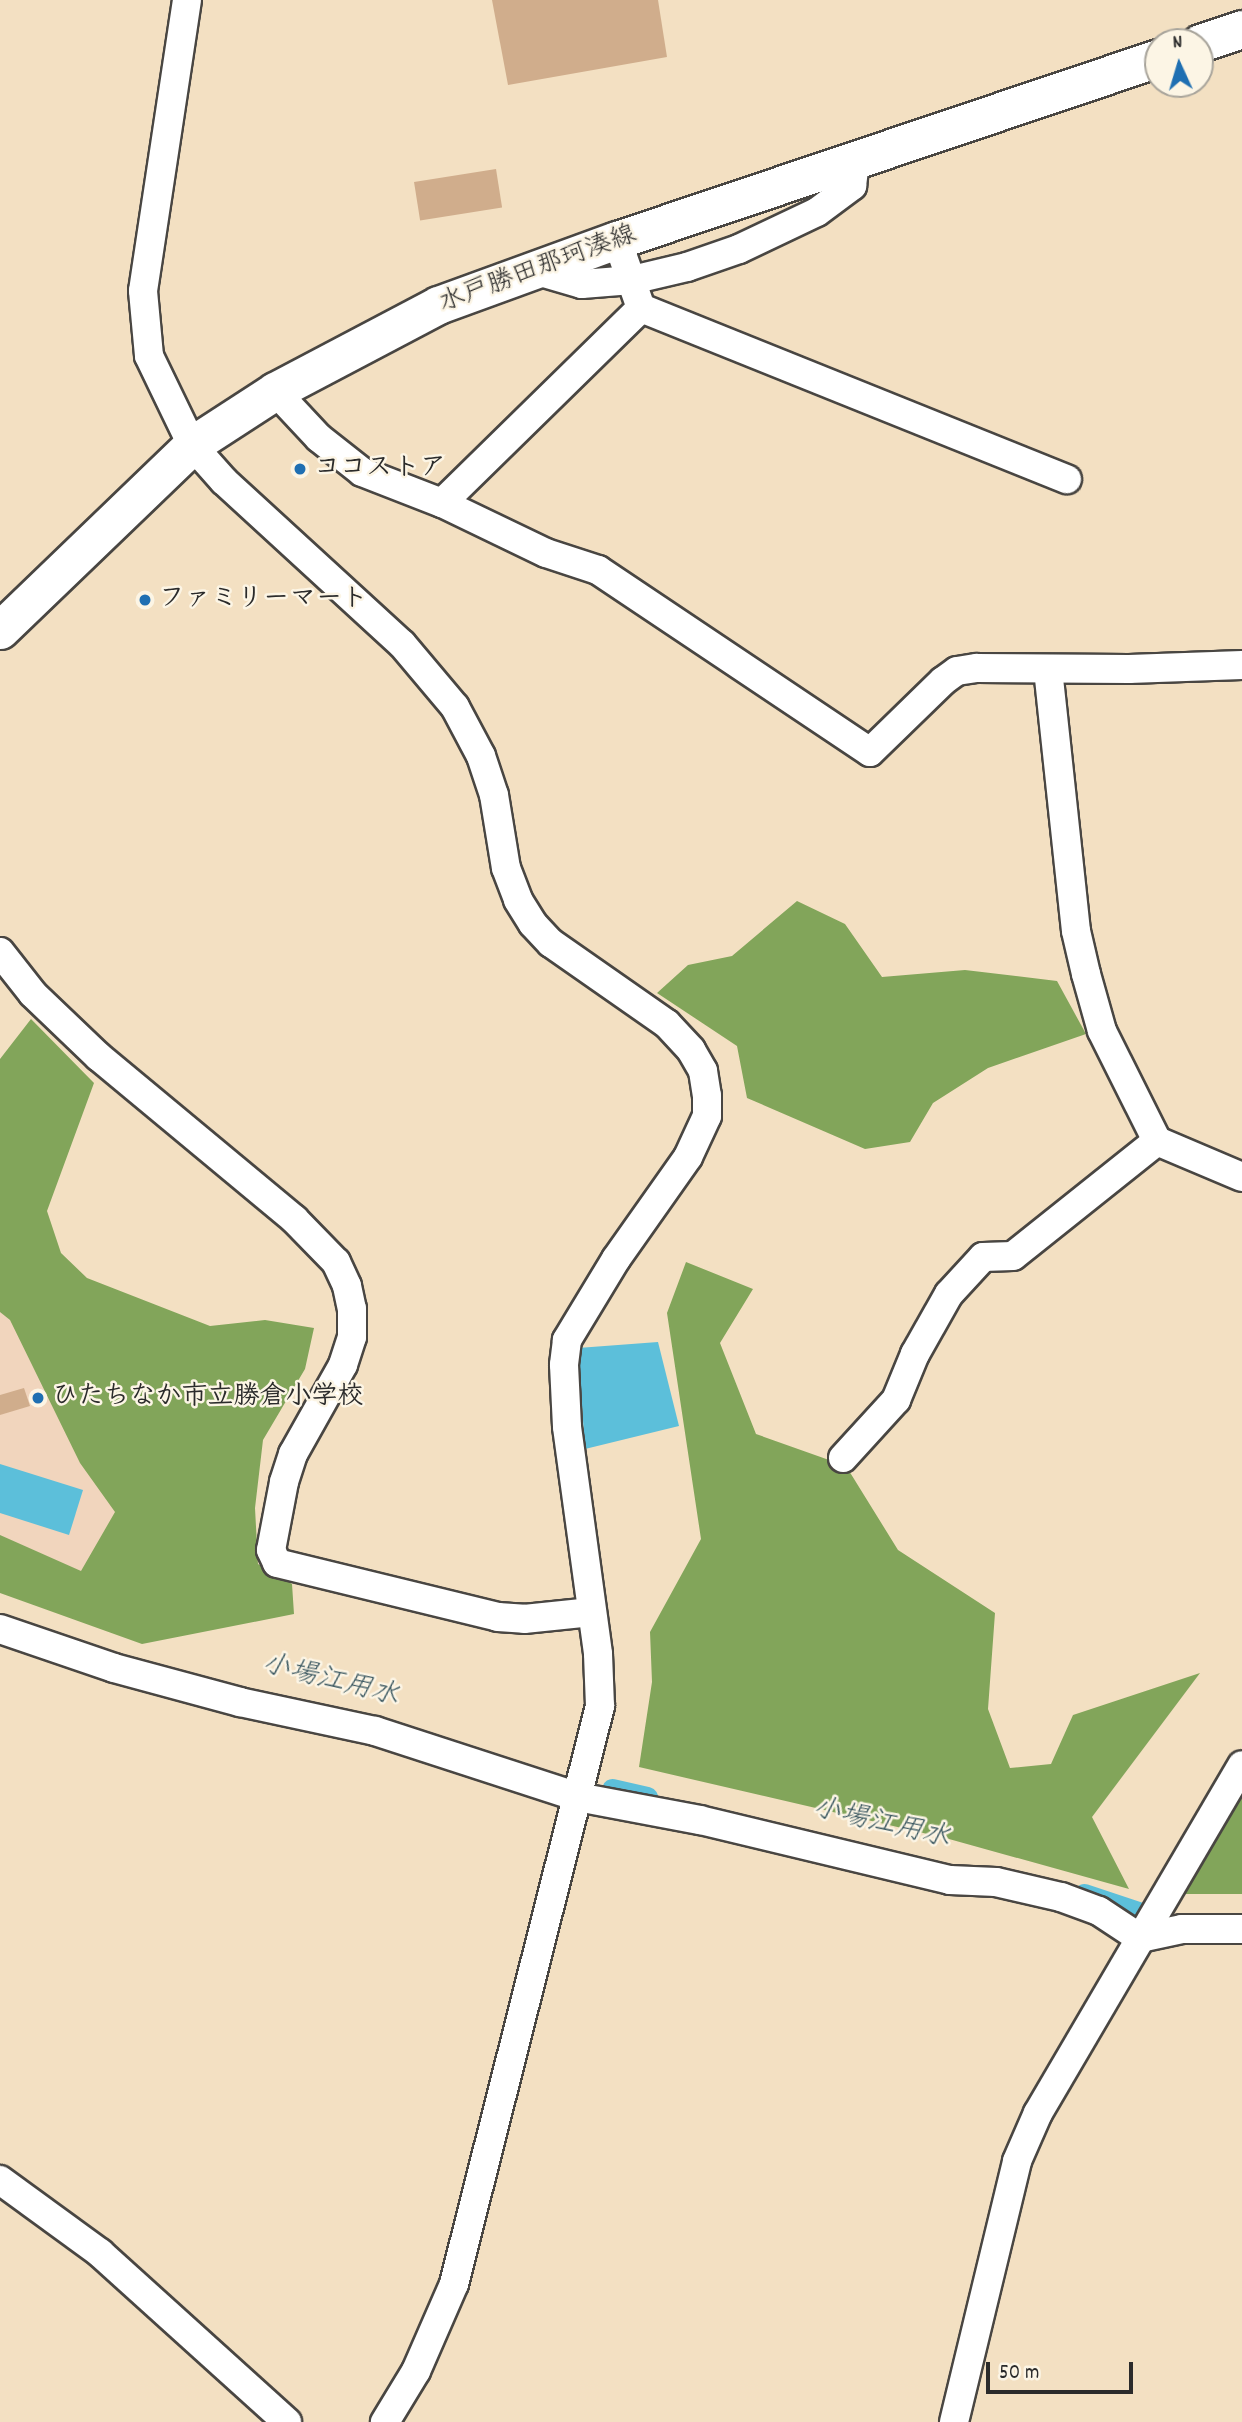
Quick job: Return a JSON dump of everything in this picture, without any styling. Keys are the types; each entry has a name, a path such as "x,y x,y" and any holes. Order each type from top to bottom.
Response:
{"main road":[{"path":"1214,38 1242,29"},
{"name":"水戸勝田那珂湊線","path":"0,630 192,445 275,391 438,305 617,240 1144,63"}],"street":[{"path":"187,0 143,291 149,356 192,445 224,481 402,644 455,707 481,756 494,795 506,868 519,900 533,924 551,943 667,1024 691,1050 703,1072 707,1116 688,1157 581,1313 567,1340 564,1365 567,1427 598,1654 600,1706 454,2284 416,2371 385,2422"},
{"path":"534,270 582,284 632,281 687,267 739,249 817,212 852,186 855,162"},
{"path":"617,240 641,308 1067,479"},
{"path":"442,503 641,308"},
{"path":"275,391 319,438 362,472 442,503 546,553 598,570 870,752 943,681 957,671 977,668 1242,665"},
{"path":"1048,669 1076,931 1102,1031 1157,1142 1242,1177"},
{"path":"0,953 33,994 99,1057 295,1219 337,1262 347,1286 352,1309 352,1337 343,1365 293,1454 273,1528 271,1549 277,1563 498,1617 524,1619 592,1612"},
{"path":"843,1458 896,1400 915,1354 949,1294 983,1257 1013,1256 1157,1142"},
{"path":"0,1629 114,1668 240,1702 375,1731 578,1797 700,1820 950,1880 996,1882 1061,1897 1098,1911 1140,1938 1182,1929 1242,1929"},
{"path":"954,2422 1017,2161 1038,2113 1242,1765"},
{"path":"0,2180 100,2253 286,2422"}],"shaded area":[{"name":"ひたちなか市立勝倉小学校","path":"0,1285 134,1495 73,1609 0,1576"}],"green space":[{"path":"797,901 845,924 882,977 965,970 1057,981 1086,1034 988,1068 933,1103 910,1142 865,1149 747,1098 737,1046 657,993 688,965 732,956"},
{"path":"31,1019 94,1083 47,1211 61,1253 87,1278 210,1326 265,1320 314,1328 305,1369 263,1440 255,1508 258,1564 292,1584 294,1614 142,1644 0,1593 0,1535 81,1571 115,1512 80,1463 10,1320 0,1312 0,1059"},
{"path":"686,1262 753,1289 720,1343 756,1434 846,1466 898,1550 995,1613 988,1709 1010,1768 1051,1764 1073,1715 1200,1673 1092,1817 1129,1889 949,1839 639,1767 652,1682 650,1632 701,1539 667,1313"},
{"path":"1242,1794 1242,1894 1180,1894"}],"water":[{"path":"658,1342 679,1426 585,1449 578,1348"},
{"path":"0,1464 83,1490 69,1535 0,1513"}],"building":[{"path":"492,0 658,0 667,57 508,85"},
{"path":"496,169 502,208 420,221 414,182"},
{"path":"24,1388 30,1406 0,1415 0,1395"}],"waterway":[{"name":"小場江用水","path":"612,1789 647,1797"},
{"name":"小場江用水","path":"1084,1894 1138,1912"}],"place":[{"name":"ココストア","path":"300,469"},
{"name":"ファミリーマート","path":"145,600"},
{"name":"ひたちなか市立勝倉小学校","path":"38,1398"}]}
